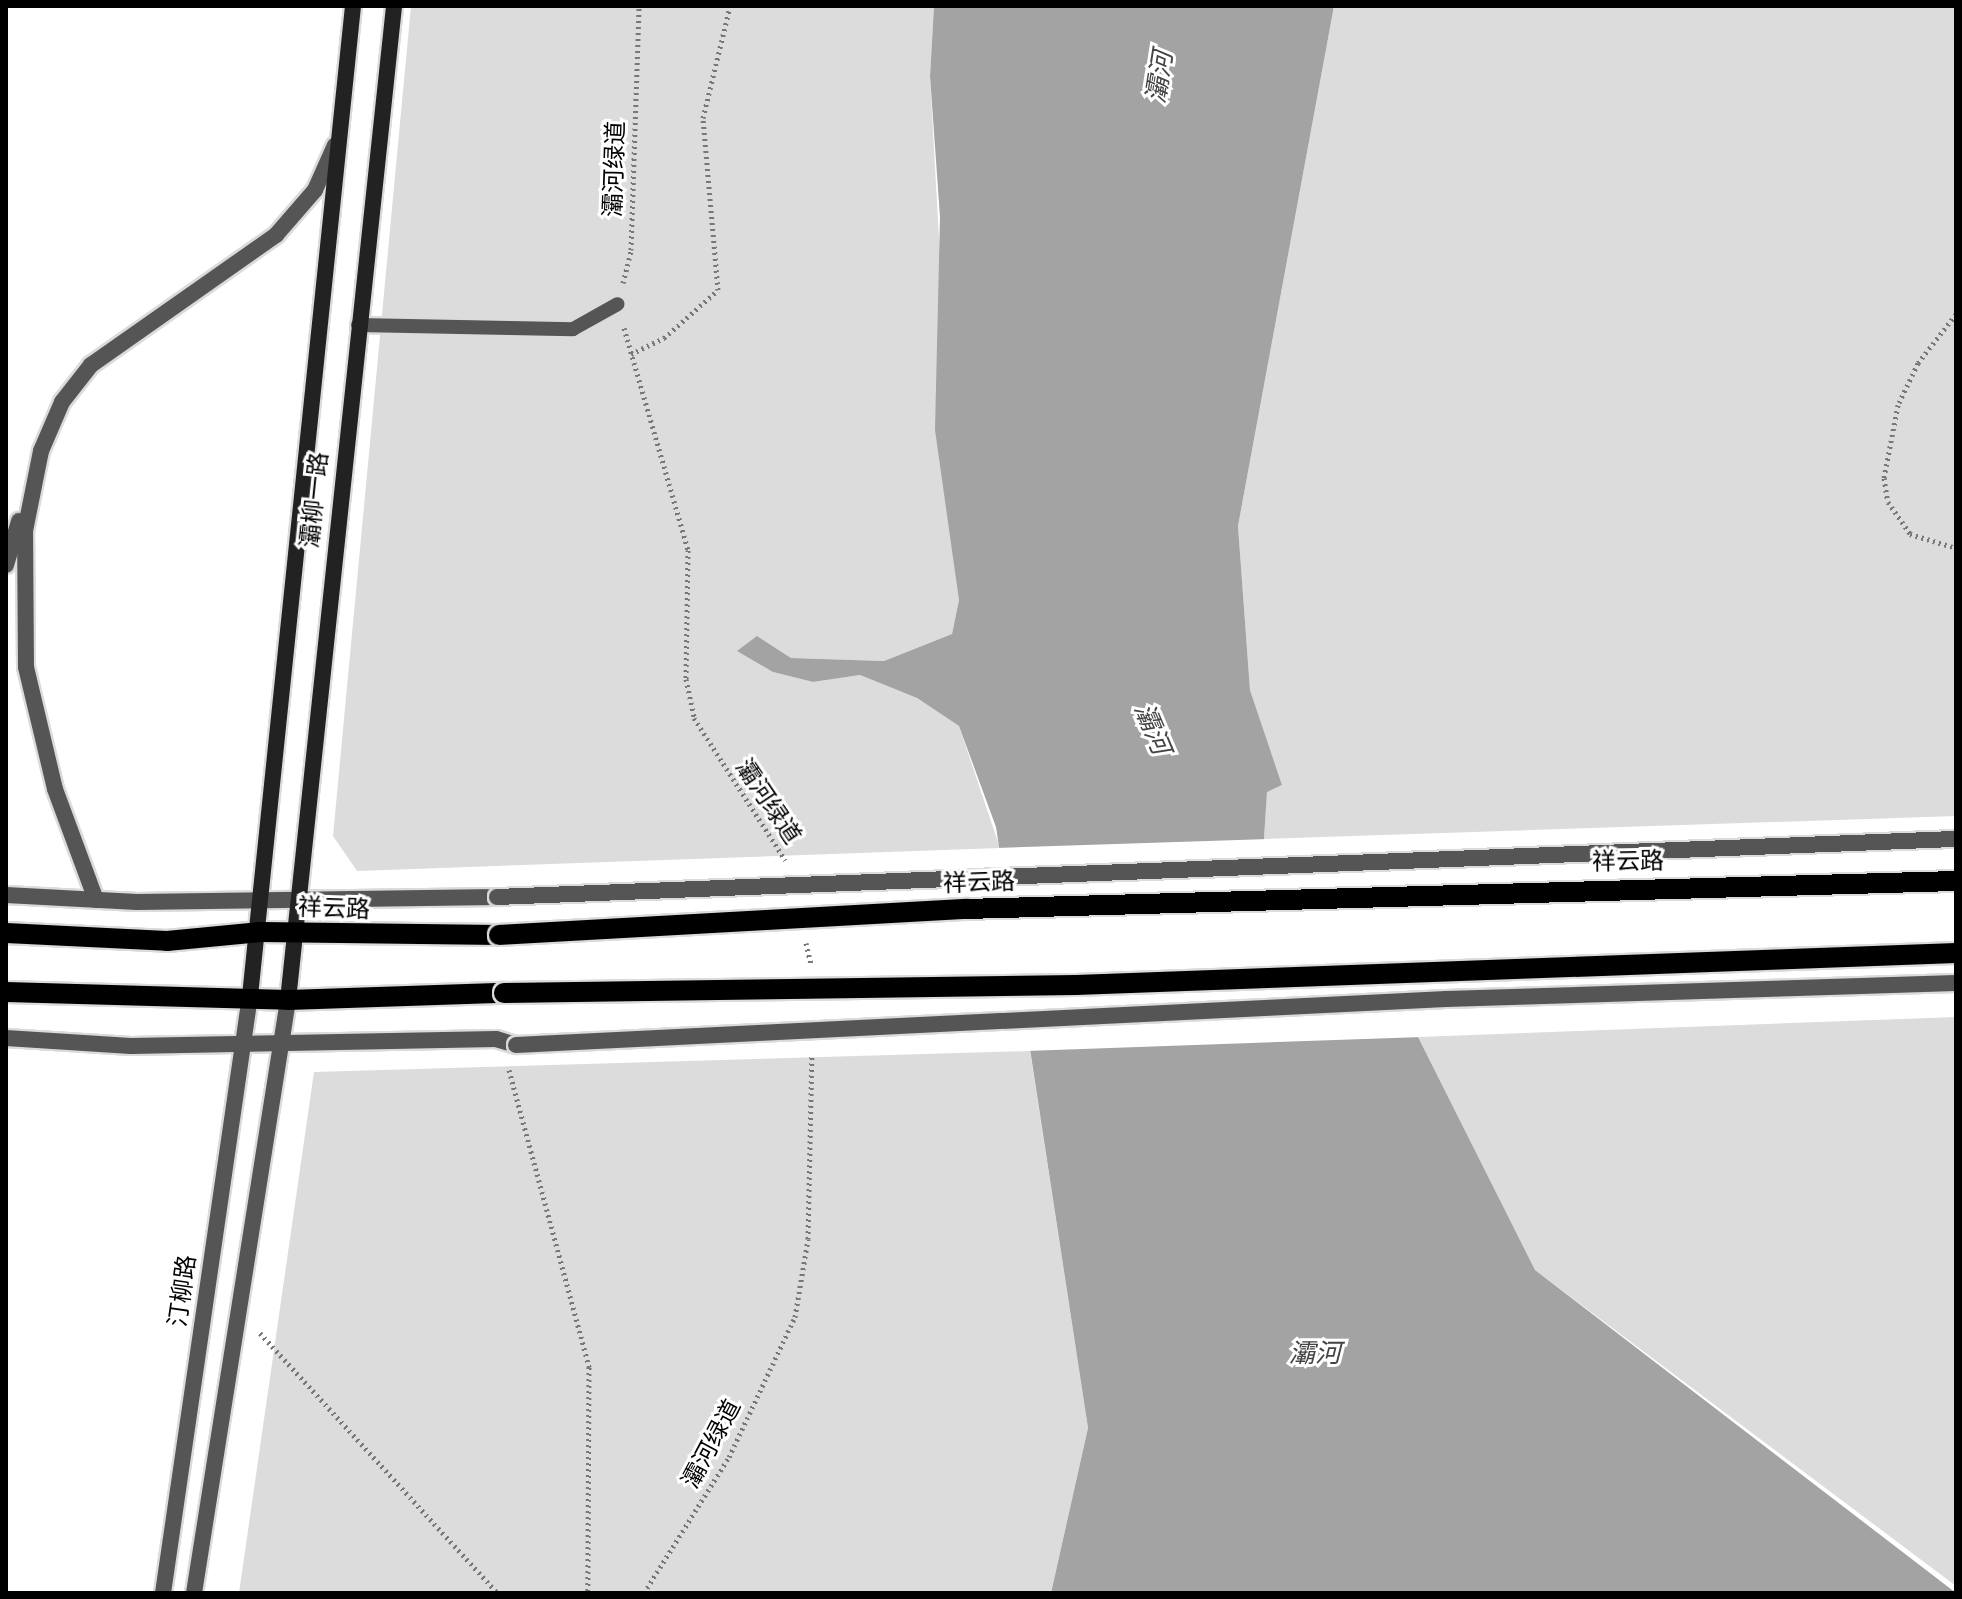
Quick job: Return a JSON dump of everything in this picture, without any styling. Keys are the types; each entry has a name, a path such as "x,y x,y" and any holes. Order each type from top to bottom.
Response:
{"main road":[{"name":"灞柳一路","path":"250,996 261,932 353,6"},
{"name":"灞柳一路","path":"288,1000 296,902 394,6"},
{"name":"祥云路","path":"6,933 167,941 261,932 499,935 981,908 1956,881"},
{"path":"6,992 250,996 288,1000 504,993 1076,985 1956,953"}],"street":[{"path":"6,565 51,423 91,365 276,235 315,190 340,129"},
{"path":"35,474 21,591 26,667 43,751 96,900"},
{"path":"6,895 96,900 296,902 497,897 1956,839"},
{"path":"6,1038 281,1046 496,1039 516,1045 1446,999 1956,983"},
{"name":"汀柳路","path":"163,1593 250,996"},
{"path":"194,1593 288,1000"}],"lane":[{"path":"358,325 573,329 618,304"}],"path":[{"name":"灞河绿道","path":"639,6 631,250 618,304 688,550 686,679 694,718 793,873"},
{"path":"631,354 664,338 718,290 703,118 730,6"},
{"path":"1956,314 1918,363 1898,405 1884,478 1888,502 1910,534 1956,548"},
{"path":"804,930 812,973"},
{"path":"496,1039 589,1367 588,1593"},
{"name":"灞河绿道","path":"644,1593 729,1457 795,1317 808,1239 812,1048"},
{"path":"237,1309 497,1593"}],"shaded area":[{"path":"411,6 934,6 930,76 959,600 952,634 884,661 791,658 757,636 773,672 813,682 860,675 917,698 959,726 1000,848 357,871 333,836"},
{"path":"1334,6 1956,6 1956,816 1264,839 1267,791 1282,785 1250,690 1238,526"},
{"path":"1956,1017 1956,1586 1535,1270 1418,1037"},
{"path":"1030,1051 1088,1428 1051,1593 239,1593 314,1072"}],"water":[{"name":"灞河","path":"934,6 1334,6 1238,526 1250,690 1282,785 1267,792 1264,839 1418,1037 1535,1270 1956,1593 1051,1593 1088,1428 996,827 959,726 917,698 860,675 813,682 773,672 737,651 757,636 791,658 884,661 952,634 959,600 935,430 940,217 930,76"}],"pier":[{"path":"1269,839 1422,1037 1026,1051 996,848"}]}
